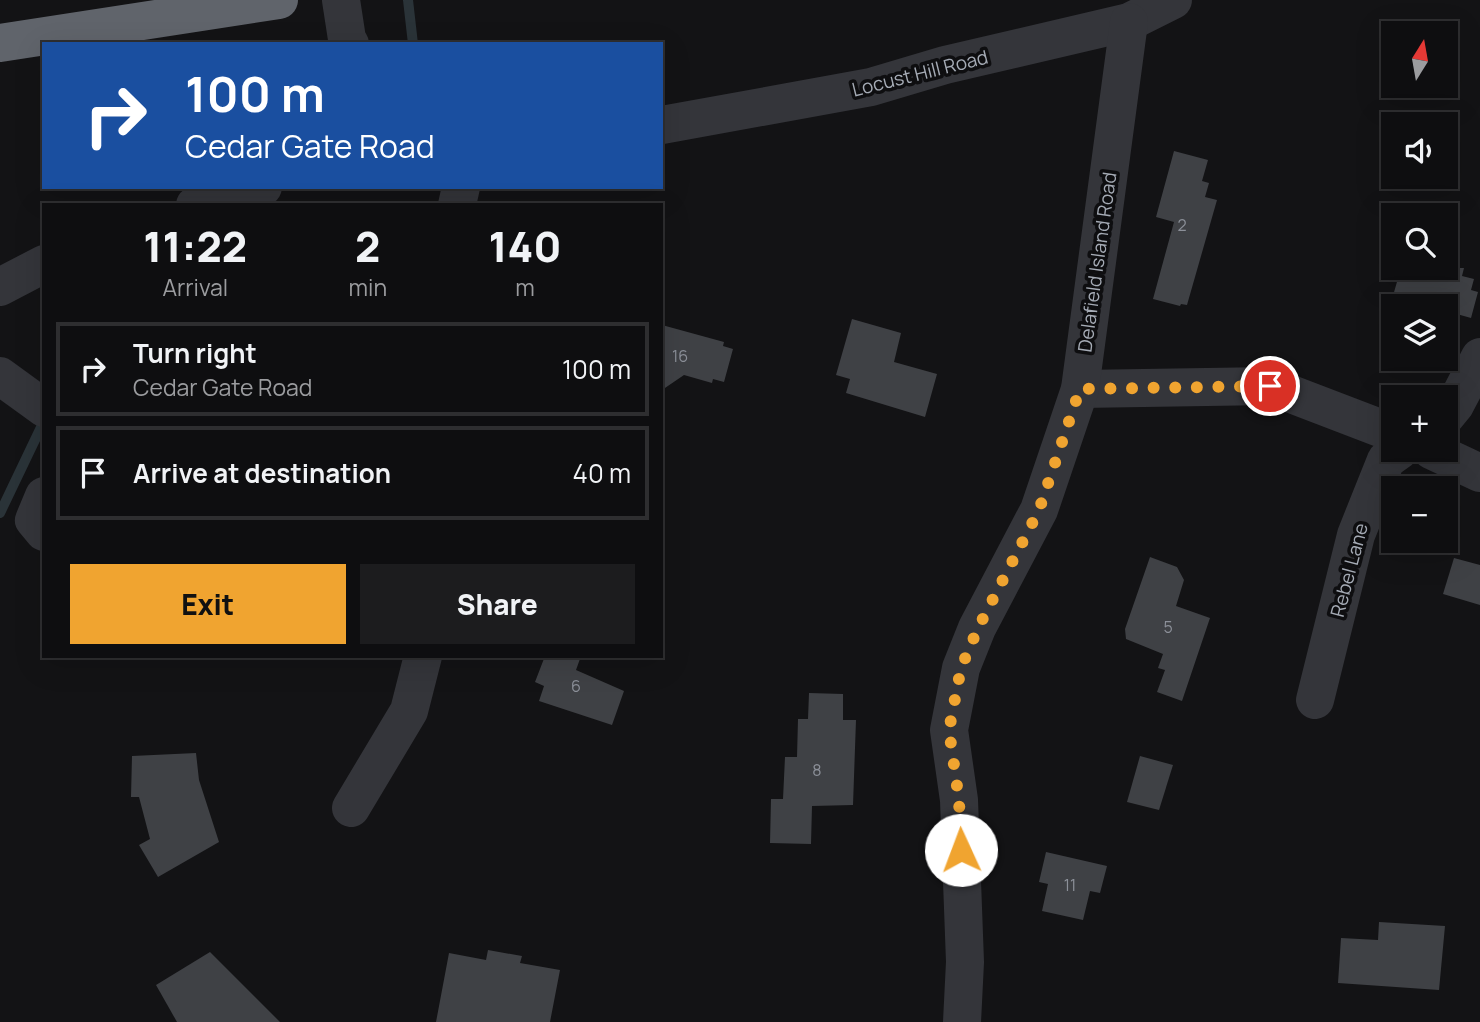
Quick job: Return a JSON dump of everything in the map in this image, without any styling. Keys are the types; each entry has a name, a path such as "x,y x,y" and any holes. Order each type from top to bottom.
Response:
{"highway":[{"path":"0,43 279,0"},
{"path":"87,42 232,7"},
{"path":"0,63 42,52"}],"street":[{"path":"341,0 347,42"},
{"name":"Locust Hill Road","path":"663,125 871,86 945,65 1129,22 1173,0"},
{"name":"Delafield Island Road","path":"962,1022 965,962 959,800 949,730 951,717 961,668 978,628 1039,510 1080,389 1129,22"},
{"path":"200,203 254,189"},
{"path":"0,287 42,265"},
{"path":"1458,399 1480,357"},
{"path":"1080,389 1270,386 1381,428"},
{"name":"Rebel Lane","path":"1315,700 1356,535 1385,462"},
{"path":"1457,462 1480,473"},
{"path":"42,501 34,520 42,530"},
{"path":"351,808 409,710 422,658"}],"building":[{"path":"1174,151 1208,160 1202,181 1209,183 1205,197 1217,200 1187,305 1180,306 1153,299 1174,222 1156,217"},
{"path":"1458,268 1464,268 1462,276 1474,279 1471,290 1478,292 1471,318 1458,314 1458,294 1393,294 1398,280 1458,280"},
{"path":"852,319 901,333 894,362 937,374 925,417 846,393 850,379 836,375"},
{"path":"663,325 724,342 723,346 733,349 724,382 713,379 712,383 684,375 663,389"},
{"path":"1150,557 1177,567 1184,580 1176,606 1210,618 1182,701 1157,692 1165,670 1158,668 1163,654 1126,639 1125,629"},
{"path":"1454,558 1480,565 1480,605 1443,594"},
{"path":"544,658 580,658 576,670 624,691 612,725 539,701 544,686 535,682"},
{"path":"809,693 843,694 843,720 856,720 853,805 812,806 811,844 770,843 771,799 783,799 785,757 797,757 798,719 808,719"},
{"path":"196,753 199,780 219,842 158,877 139,845 150,839 139,797 131,797 132,756"},
{"path":"1140,756 1173,765 1159,810 1127,802"},
{"path":"1046,852 1107,866 1100,893 1090,891 1083,920 1042,911 1048,884 1039,882"},
{"path":"1379,922 1445,926 1439,990 1338,983 1341,938 1378,940"},
{"path":"488,950 522,956 520,963 560,970 550,1022 436,1022 449,953 486,960"},
{"path":"210,952 280,1022 177,1022 156,985"}],"waterway":[{"path":"408,0 413,42"},
{"path":"0,513 42,425"}],"route":[{"path":"961,850 959,800 949,730 961,668 978,628 1039,510 1080,389 1270,386"}]}
